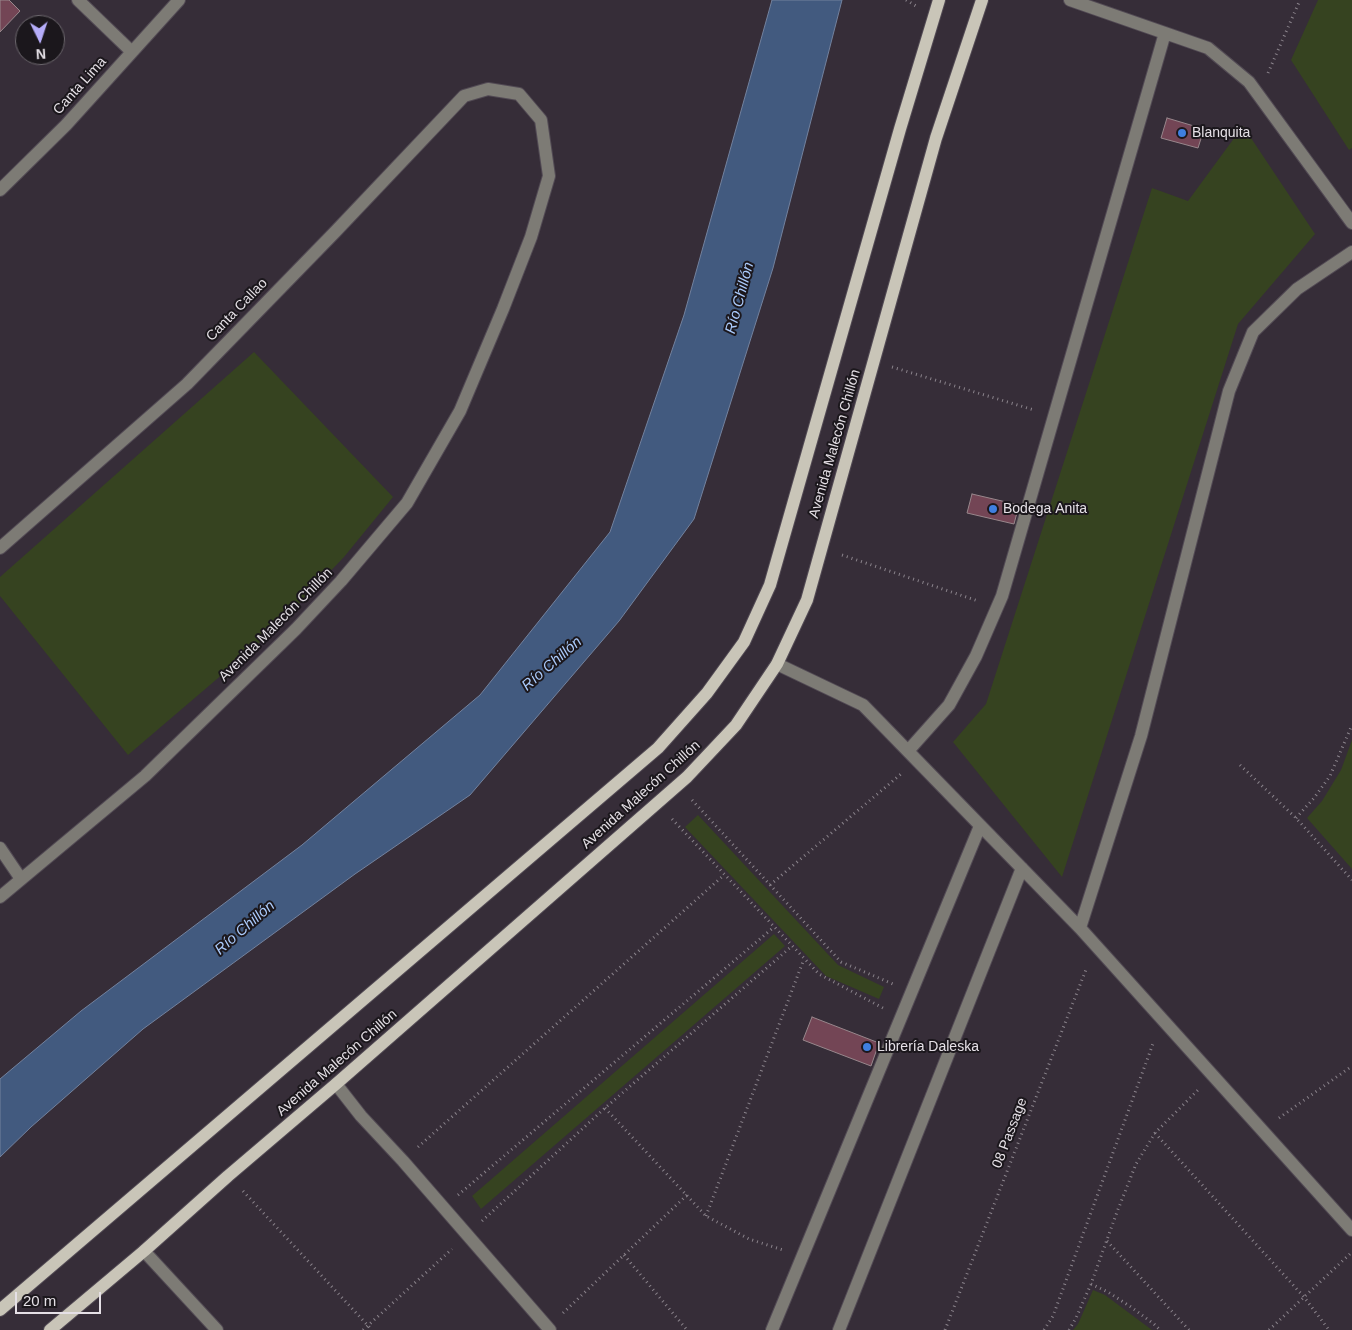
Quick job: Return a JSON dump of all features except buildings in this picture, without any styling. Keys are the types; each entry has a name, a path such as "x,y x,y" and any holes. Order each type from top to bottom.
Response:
{"main road":[{"name":"Avenida Malecón Chillón","path":"0,1310 658,748 708,693 744,642 770,586 939,0"},
{"name":"Avenida Malecón Chillón","path":"50,1330 144,1251 678,785 736,725 777,664 807,600 936,138 982,0"}],"street":[{"path":"78,0 132,52"},
{"name":"Canta Lima","path":"0,190 66,125 179,0"},
{"path":"1070,0 1208,48 1249,82 1352,223"},
{"path":"908,751 949,704 976,656 1002,596 1165,33"},
{"name":"Canta Callao","path":"0,548 187,384 336,232 464,96 488,89"},
{"name":"Avenida Malecón Chillón","path":"0,897 146,776 322,602 407,503 460,411 504,309 531,237 549,176 541,120 519,94 488,89"},
{"path":"1080,928 1141,736 1229,391 1253,332 1298,289 1352,252"},
{"path":"777,664 863,705 1096,945 1352,1230"},
{"path":"772,1330 980,826"},
{"path":"0,848 21,879"},
{"path":"839,1330 1022,868"},
{"path":"336,1084 549,1329"},
{"path":"144,1251 217,1330"}],"path":[{"path":"1258,94 1300,0"},
{"path":"874,361 1054,416"},
{"path":"822,548 997,607"},
{"path":"1296,818 1330,776 1352,725"},
{"path":"770,886 917,761"},
{"path":"1240,765 1296,818 1352,880"},
{"path":"678,785 841,962 912,991"},
{"path":"657,803 819,974 901,1017"},
{"path":"403,1161 724,875"},
{"path":"443,1207 774,927"},
{"name":"08 Passage","path":"945,1330 1096,945"},
{"path":"363,1330 605,1108 792,946"},
{"path":"706,1216 804,959"},
{"path":"1044,1330 1053,1316 1162,1018"},
{"path":"1263,1131 1352,1066"},
{"path":"1069,1330 1091,1284 1116,1212 1136,1164 1155,1133 1213,1076"},
{"path":"605,1108 706,1216 750,1239 802,1256"},
{"path":"1155,1133 1304,1296 1330,1330"},
{"path":"228,1176 372,1330"},
{"path":"549,1329 686,1195"},
{"path":"1107,1241 1190,1330"},
{"path":"1269,1330 1352,1252"},
{"path":"624,1255 688,1330"},
{"path":"1091,1284 1108,1292 1131,1307 1160,1330"}],"green space":[{"path":"1318,0 1352,0 1352,148 1349,150 1291,60"},
{"path":"1243,126 1315,234 1238,324 1062,877 953,742 986,704 1152,188 1188,201"},
{"path":"254,352 393,497 344,557 272,632 128,755 0,596 0,577"},
{"path":"1352,740 1352,869 1307,818 1322,801 1341,770"},
{"path":"698,815 838,965 884,987 879,999 826,976 685,827"},
{"path":"774,934 785,946 481,1209 472,1196"},
{"path":"1093,1290 1105,1295 1152,1330 1073,1330 1078,1324"}],"water":[{"name":"Río Chillón","path":"772,0 842,0 773,268 694,519 619,621 470,795 355,874 143,1029 31,1127 0,1157 0,1079 81,1011 302,845 480,695 610,532 684,315"}],"place":[{"name":"Blanquita","path":"1182,133"},
{"name":"Bodega Anita","path":"993,509"},
{"name":"Librería Daleska","path":"867,1047"}]}
